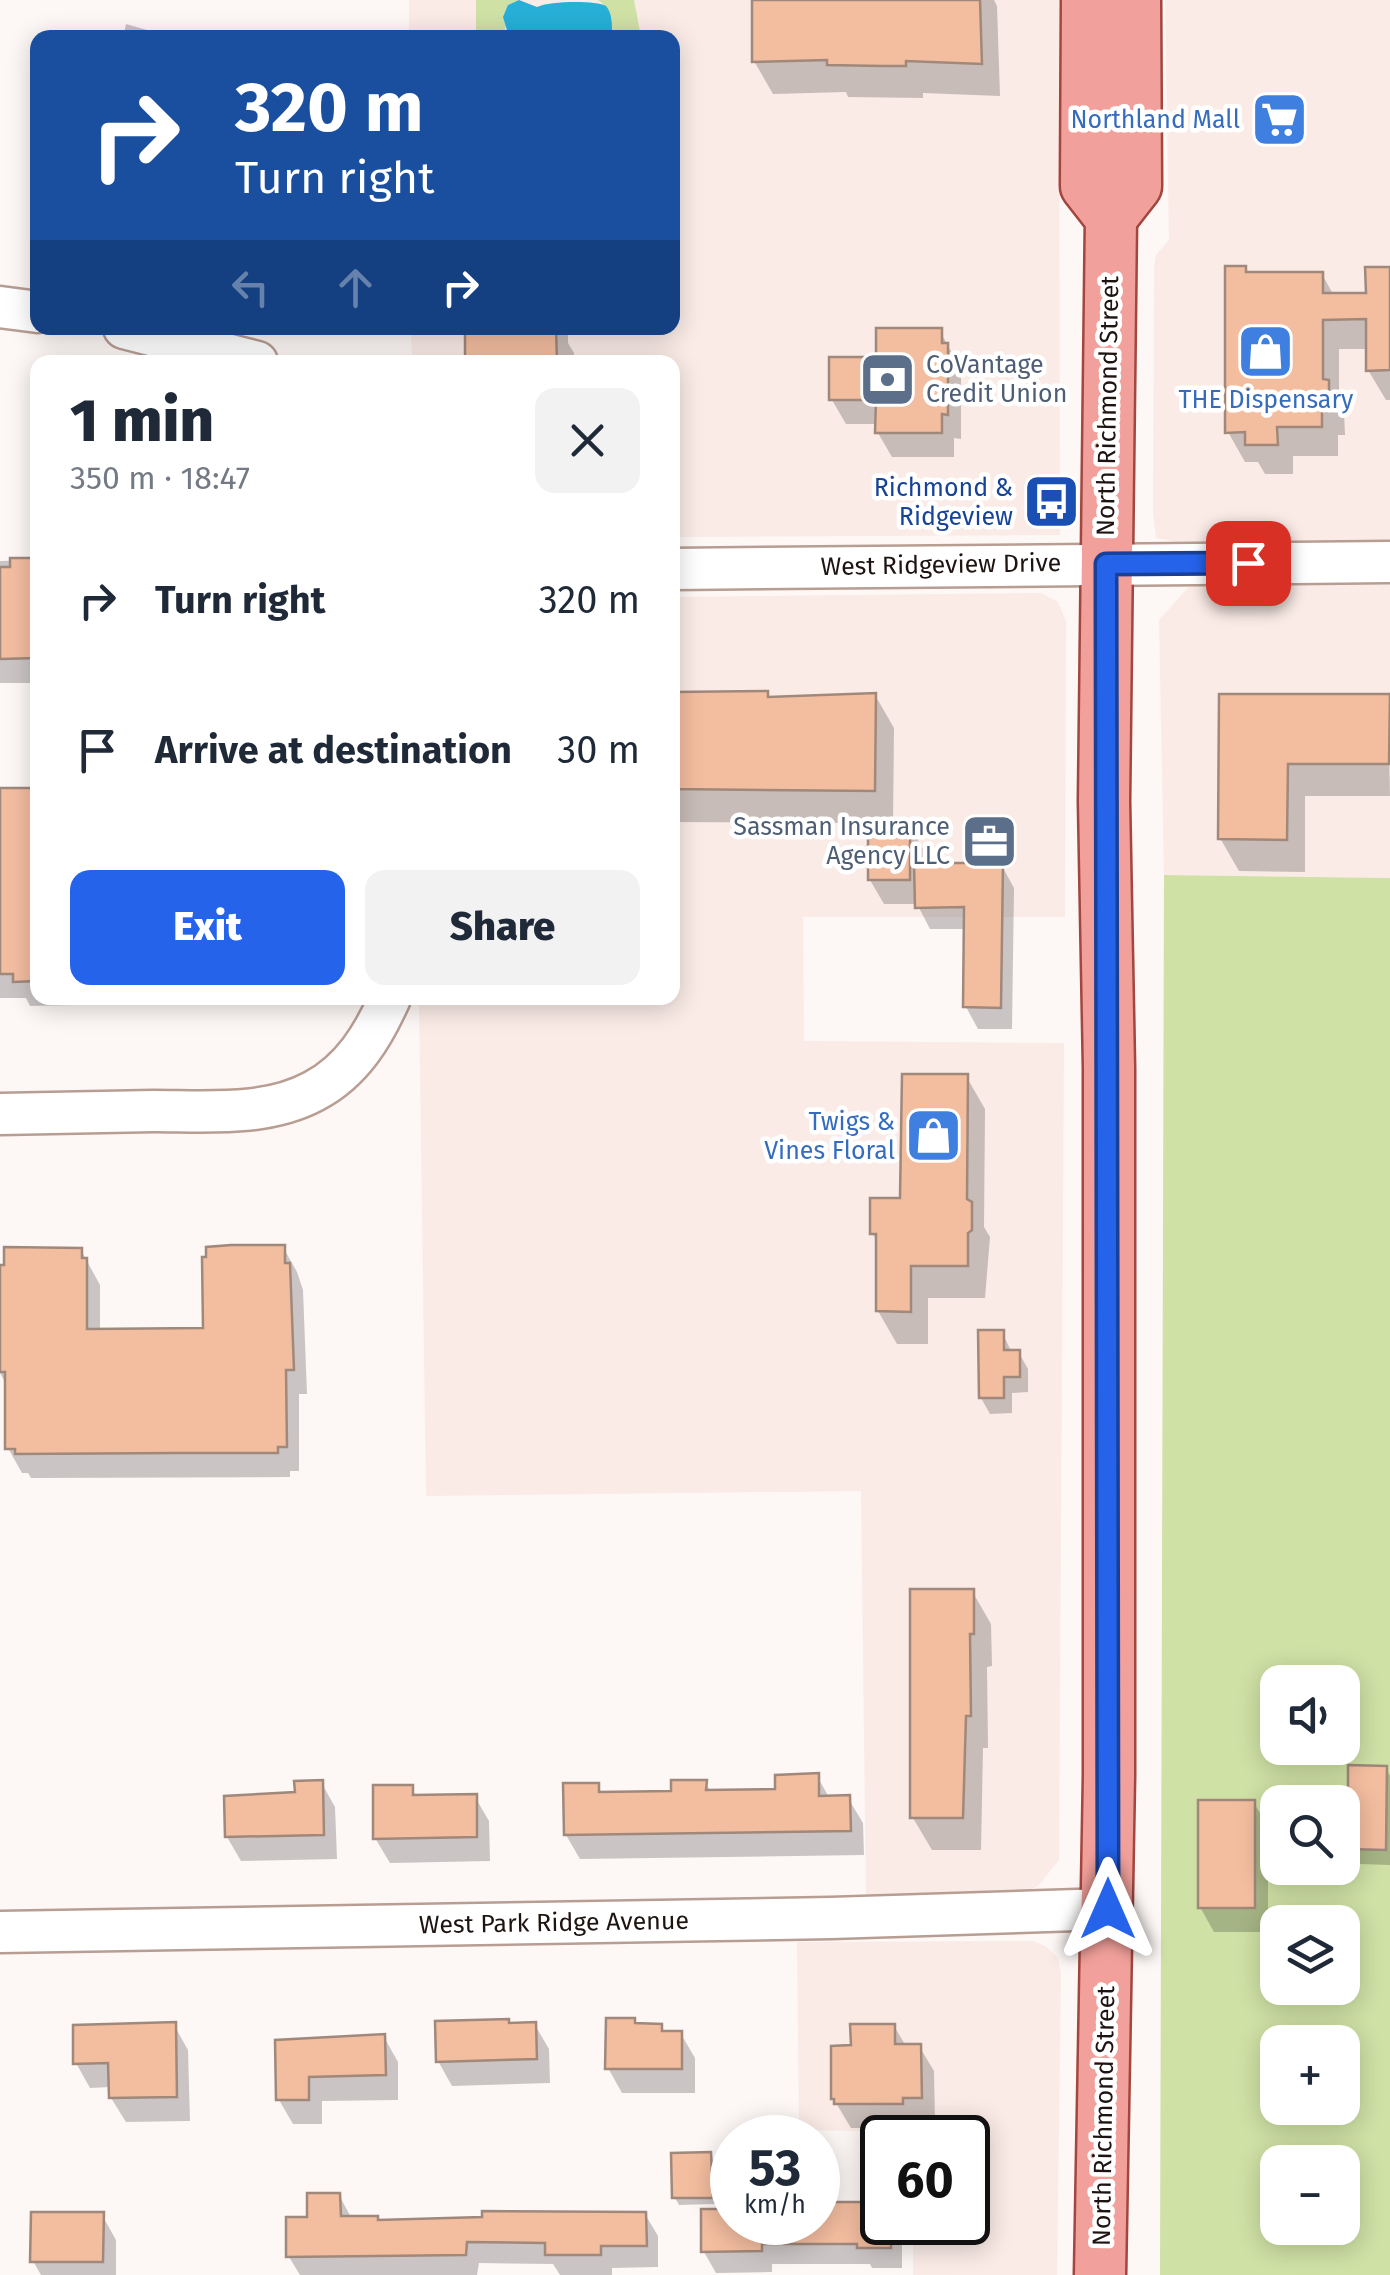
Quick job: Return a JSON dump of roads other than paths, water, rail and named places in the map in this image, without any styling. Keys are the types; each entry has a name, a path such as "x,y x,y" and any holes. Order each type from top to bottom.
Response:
{"main road":[{"path":"1087,0 1086,186 1110,218 1136,186 1135,0"},
{"name":"North Richmond Street","path":"1100,2275 1108,1909 1106,564 1110,218"}],"street":[{"path":"0,307 30,311"},
{"path":"151,335 230,355"},
{"name":"West Ridgeview Drive","path":"680,569 1390,562"},
{"path":"0,1114 238,1110 287,1101 313,1092 358,1054 387,1005"},
{"name":"West Park Ridge Avenue","path":"0,1932 1108,1909"}],"water":[{"path":"519,0 537,7 572,2 606,6 612,30 507,30 503,17 508,5"}],"place":[{"name":"Northland Mall","path":"1279,120"},
{"name":"THE Dispensary","path":"1266,351"},
{"name":"CoVantage Credit Union","path":"887,379"},
{"name":"Richmond & Ridgeview","path":"1052,502"},
{"name":"Sassman Insurance Agency LLC","path":"989,841"},
{"name":"Twigs & Vines Floral","path":"934,1136"}]}
